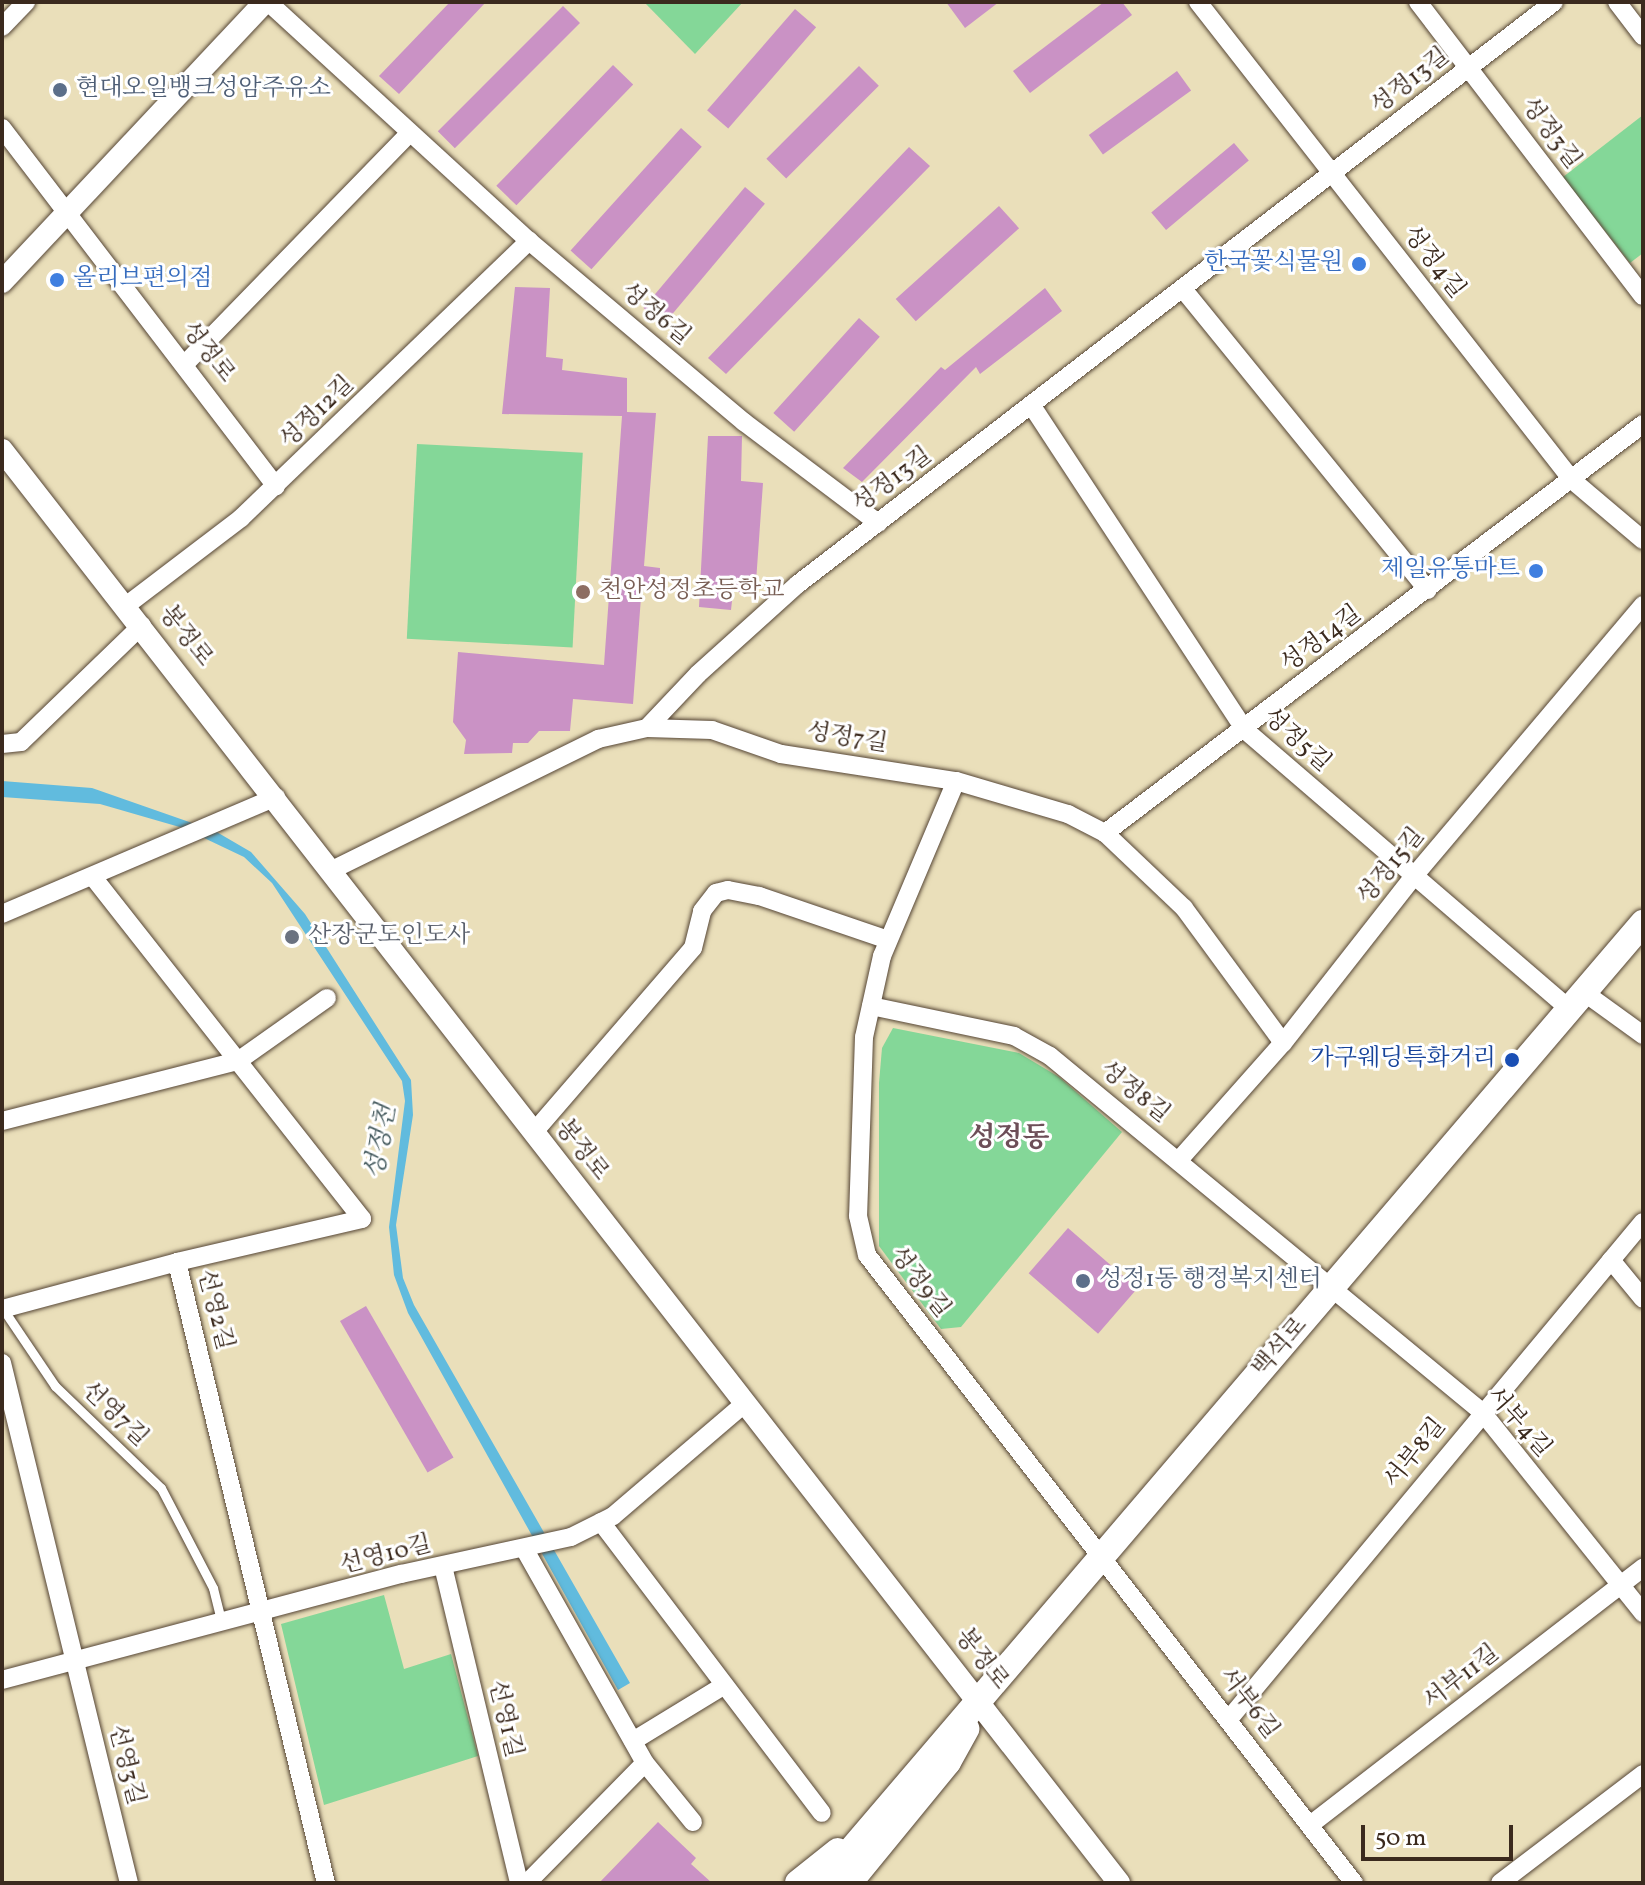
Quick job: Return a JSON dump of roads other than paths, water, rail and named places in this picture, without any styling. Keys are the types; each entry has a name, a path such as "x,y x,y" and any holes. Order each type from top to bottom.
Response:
{"main road":[{"name":"백석로","path":"823,1883 861,1873 980,1700 1643,923"},
{"path":"798,1883 829,1855 861,1873"}],"street":[{"path":"2,27 26,2"},
{"path":"2,282 266,2"},
{"name":"성정6길","path":"266,2 529,241 744,422 878,523"},
{"name":"성정4길","path":"1198,2 1572,480 1643,540"},
{"name":"성정3길","path":"1418,2 1643,296"},
{"name":"성정13길","path":"647,728 698,674 798,584 1554,2"},
{"path":"1617,2 1643,36"},
{"name":"성정로","path":"2,128 276,486"},
{"path":"184,365 410,133"},
{"name":"성정12길","path":"127,605 276,486 529,241"},
{"path":"1183,289 1428,590"},
{"name":"성정5길","path":"1032,406 1245,730 1414,876 1578,1002 1643,1035"},
{"name":"성정14길","path":"1105,833 1245,730 1643,424"},
{"name":"봉정로","path":"2,450 127,605 744,1404 980,1700 1119,1883"},
{"name":"성정15길","path":"1179,1160 1283,1043 1414,876 1643,605"},
{"path":"2,744 21,742 142,625"},
{"name":"성정7길","path":"332,870 598,739 647,728 712,730 781,754 956,781 1068,814 1105,833 1184,908 1283,1043"},
{"name":"성정9길","path":"956,781 888,940 864,1037 858,1216 867,1255 1103,1554"},
{"path":"2,914 276,797"},
{"name":"선영2길","path":"93,877 362,1219 177,1262 326,1883"},
{"path":"534,1132 693,948 702,911 716,893 728,890 759,896 888,940"},
{"path":"2,1121 238,1061 327,998"},
{"name":"성정8길","path":"871,1006 1014,1036 1050,1056 1332,1288"},
{"name":"서부8길","path":"1229,1719 1643,1222"},
{"path":"1611,1260 1643,1299"},
{"path":"2,1309 177,1262"},
{"name":"서부4길","path":"1332,1288 1482,1412 1643,1613"},
{"name":"선영3길","path":"2,1363 129,1883"},
{"name":"선영10길","path":"2,1680 443,1566 525,1550 571,1537 601,1522 744,1404"},
{"path":"601,1522 822,1813"},
{"path":"525,1550 645,1763 693,1822"},
{"name":"서부6길","path":"1103,1554 1354,1883"},
{"name":"선영1길","path":"443,1566 519,1883"},
{"name":"서부11길","path":"1310,1825 1643,1568"},
{"path":"633,1741 723,1686"},
{"path":"527,1883 645,1763"},
{"path":"1500,1883 1643,1774"}],"lane":[{"name":"선영7길","path":"2,1309 55,1386 161,1488 213,1588 222,1624"}],"water":[{"path":"2,781 92,788 215,831 251,852 305,914 411,1080 413,1115 396,1225 403,1278 414,1305 630,1683 618,1690 408,1313 394,1275 389,1227 405,1101 402,1081 272,883 244,857 183,828 100,804 2,797"}],"place":[{"name":"현대오일뱅크성암주유소","path":"60,90"},
{"name":"한국꽃식물원","path":"1359,264"},
{"name":"올리브편의점","path":"57,280"},
{"name":"제일유통마트","path":"1536,571"},
{"name":"천안성정초등학교","path":"583,592"},
{"name":"산장군도인도사","path":"292,937"},
{"name":"가구웨딩특화거리","path":"1512,1060"},
{"name":"성정1동 행정복지센터","path":"1083,1281"}],"district":[{"name":"성정동","path":"1009,1139"}],"water label":[{"name":"성정천","path":"382,1142"}]}
